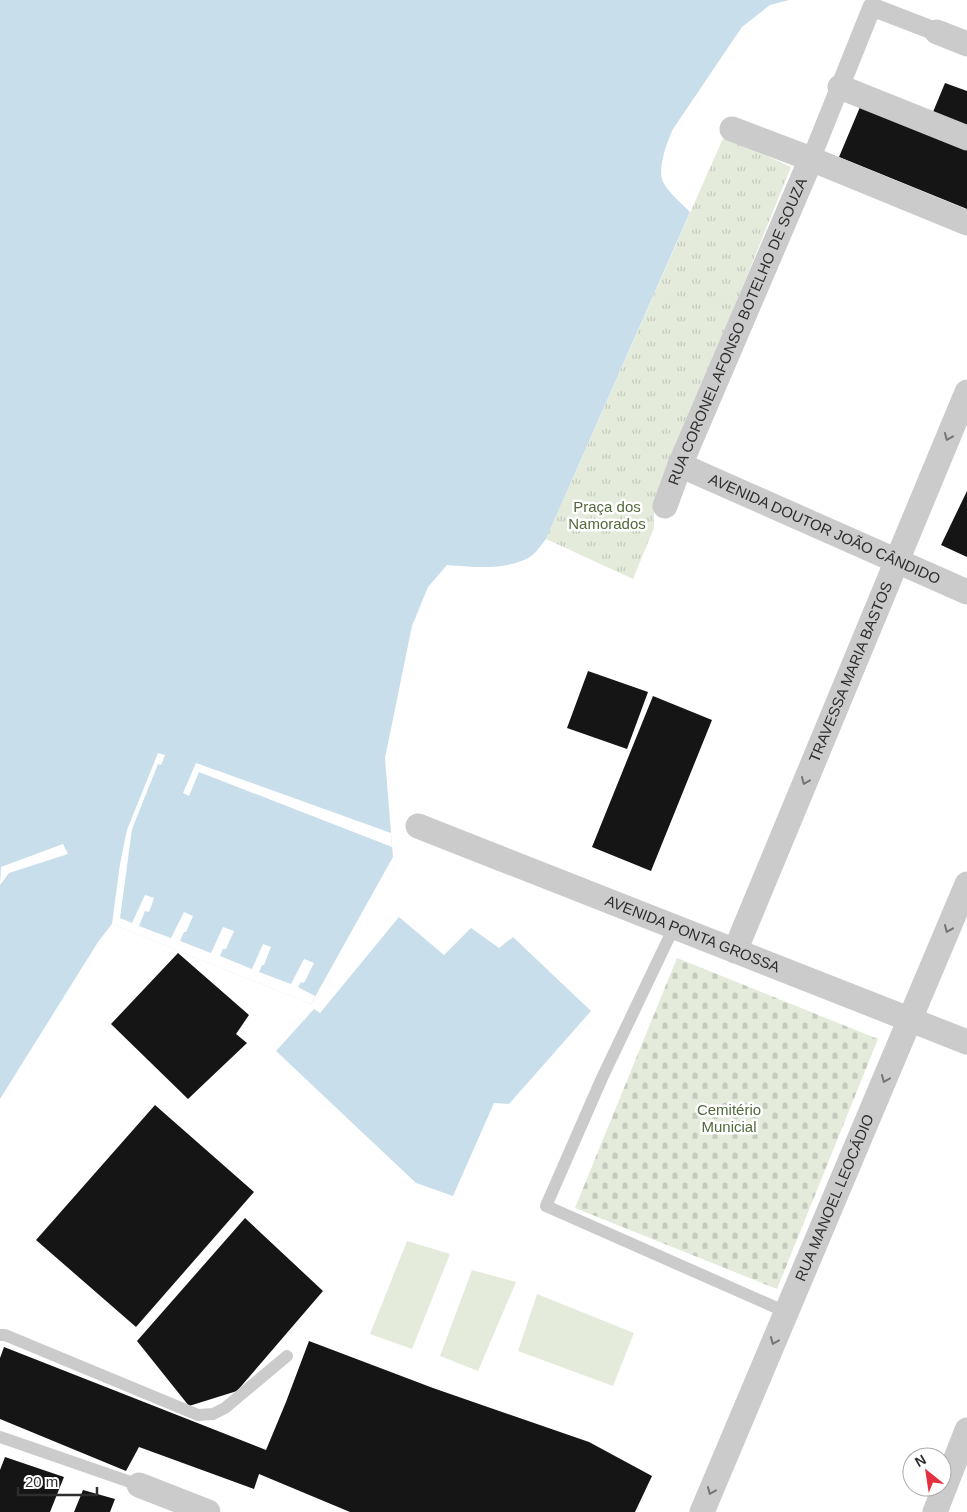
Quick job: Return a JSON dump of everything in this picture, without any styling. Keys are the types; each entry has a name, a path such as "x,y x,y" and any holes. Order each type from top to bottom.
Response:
{"street":[{"path":"811,159 872,7 967,44"},
{"path":"840,87 967,138"},
{"path":"732,129 967,223"},
{"name":"RUA CORONEL AFONSO BOTELHO DE SOUZA","path":"665,506 680,465 811,159"},
{"name":"TRAVESSA MARIA BASTOS","path":"734,951 967,392"},
{"name":"AVENIDA DOUTOR JOÃO CÂNDIDO","path":"680,465 967,592"},
{"name":"AVENIDA PONTA GROSSA","path":"418,826 967,1042"},
{"name":"RUA MANOEL LEOCÁDIO","path":"702,1512 967,884"},
{"path":"935,1512 967,1430"},
{"path":"139,1485 208,1512"}],"lane":[{"path":"674,927 602,1078 546,1206 786,1312"},
{"path":"0,1335 5,1335 198,1415 213,1414 225,1408 287,1356"},
{"path":"0,1437 139,1485"}],"green space":[{"name":"Praça dos Namorados","path":"724,136 791,167 654,506 654,528 633,579 546,539"},
{"name":"Cemitério Municial","path":"677,958 878,1039 777,1289 575,1208"},
{"path":"407,1241 450,1254 412,1349 370,1334"},
{"path":"472,1270 516,1282 478,1371 440,1356"},
{"path":"537,1294 634,1333 613,1386 518,1351"}],"water":[{"path":"0,0 789,0 770,5 742,27 673,129 664,155 661,176 668,190 690,212 546,539 530,557 510,564 489,567 447,565 428,587 412,626 385,758 393,857 311,1004 112,924 98,942 0,1099"},
{"path":"399,917 444,955 471,928 499,948 513,937 591,1011 509,1104 494,1103 453,1196 416,1183 276,1051 314,1009 320,1013"}],"pier":[{"path":"158,753 165,755 161,765 158,764 132,829 120,918 132,923 145,895 154,898 149,912 145,911 139,926 171,938 184,912 193,916 180,941 211,953 223,927 234,931 226,949 223,949 220,956 252,969 263,944 271,947 259,972 291,984 304,959 314,963 304,983 301,982 298,987 315,996 311,1004 112,924 120,864 127,830"},
{"path":"196,763 391,833 392,847 199,772 189,796 183,793"},
{"path":"63,844 68,854 9,873 0,885 1,867"}],"building":[{"path":"945,83 967,91 967,125 933,112"},
{"path":"860,107 967,150 967,209 839,157"},
{"path":"967,491 967,557 941,545"},
{"path":"588,671 648,692 627,749 567,728"},
{"path":"653,696 712,720 651,871 592,847"},
{"path":"178,953 249,1015 236,1034 247,1043 188,1099 111,1024"},
{"path":"155,1105 254,1192 136,1327 36,1240"},
{"path":"245,1218 323,1291 237,1391 189,1406 137,1341"},
{"path":"309,1341 433,1388 589,1442 652,1476 635,1512 350,1512 259,1474 254,1489 139,1447 126,1471 0,1419 0,1358 4,1347 266,1450"},
{"path":"5,1457 64,1477 50,1512 0,1512 0,1470"},
{"path":"83,1490 115,1499 110,1512 74,1512"}]}
